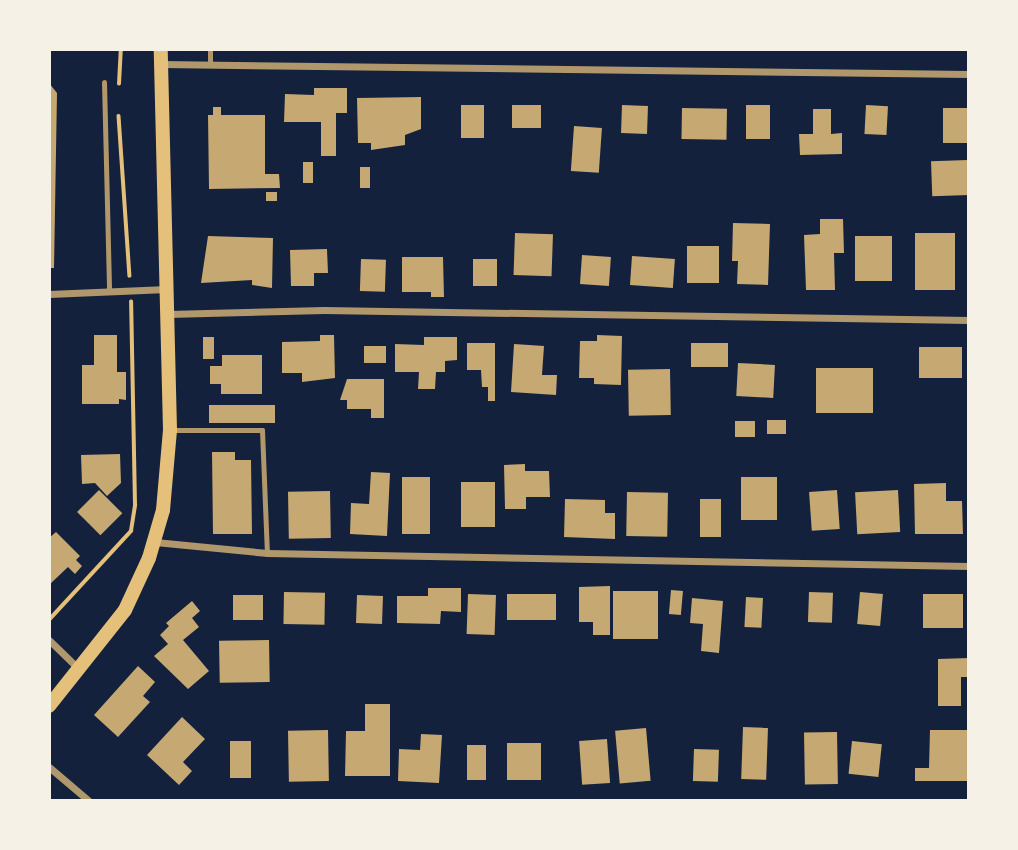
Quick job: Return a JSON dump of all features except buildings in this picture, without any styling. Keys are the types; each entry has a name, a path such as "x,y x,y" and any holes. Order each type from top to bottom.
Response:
{"main road":[{"path":"49,706 125,610 155,542 168,479 168,314 160,49"}],"street":[{"path":"162,64 969,74"},
{"path":"49,294 167,289"},
{"path":"168,314 324,310 969,320"},
{"path":"155,542 267,553 969,566"},
{"path":"49,640 80,670"},
{"path":"49,767 89,801"}],"lane":[{"path":"210,49 210,63"},
{"path":"104,82 109,290"},
{"path":"170,430 262,430 267,553"}],"path":[{"path":"49,620 126,541"}]}
